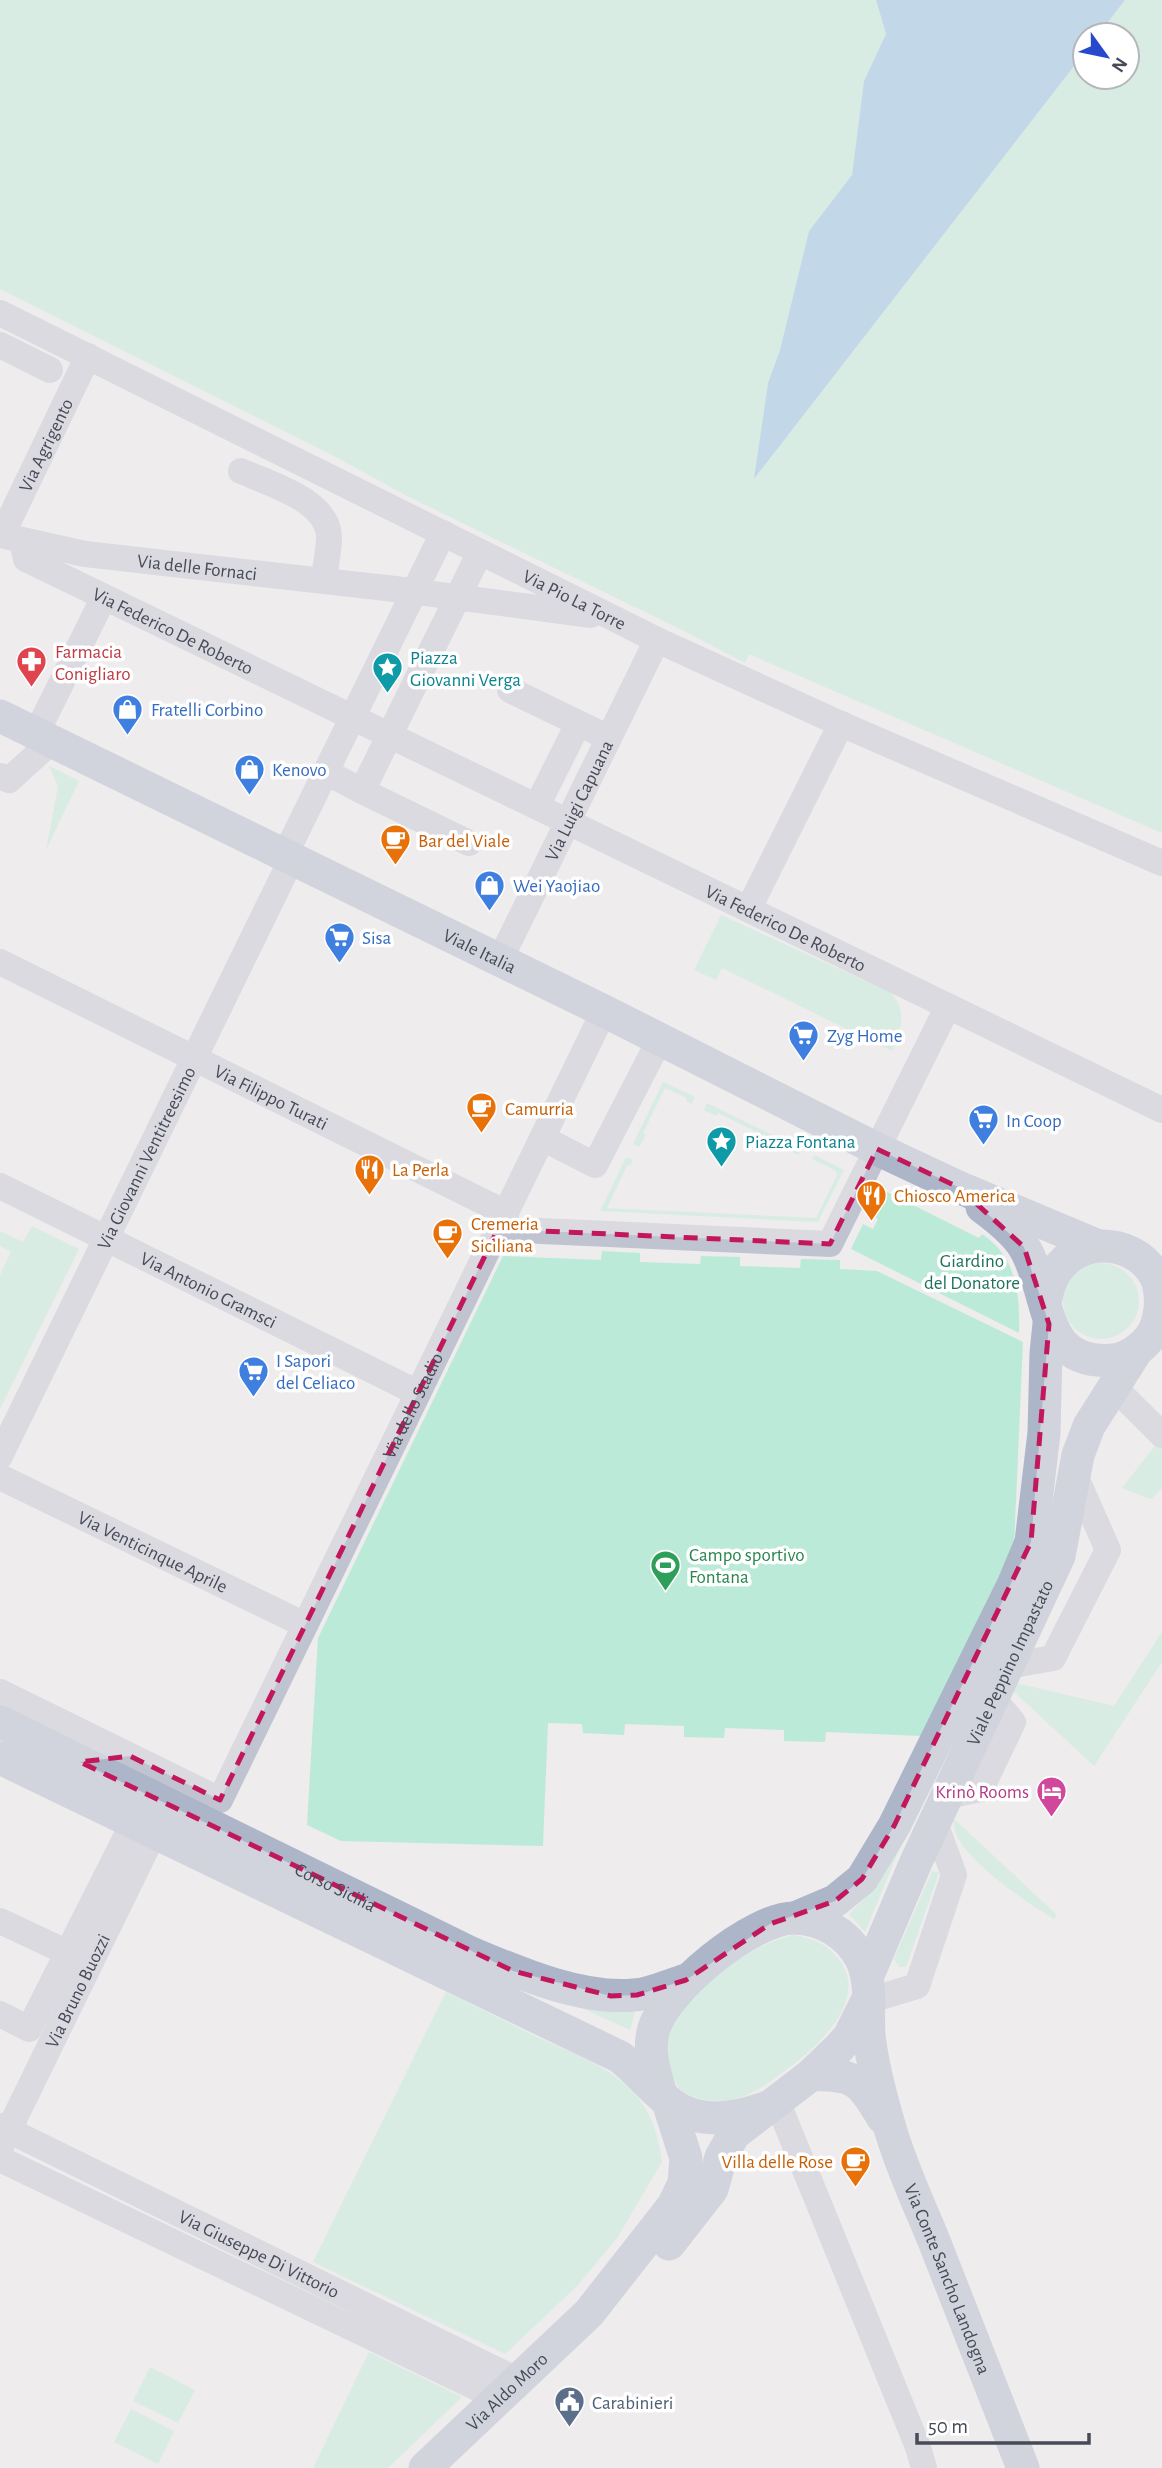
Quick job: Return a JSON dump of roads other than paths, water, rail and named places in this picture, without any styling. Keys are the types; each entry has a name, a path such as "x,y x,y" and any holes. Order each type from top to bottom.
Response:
{"main road":[{"name":"Viale Italia","path":"0,716 604,1011 958,1188"},
{"path":"958,1188 1136,1255 1149,1267 1162,1300 1161,1316 1152,1336 1137,1350 1118,1359 1097,1361 1077,1355 1060,1342 1047,1314 1024,1247 1006,1226 958,1188"},
{"path":"1047,1314 1051,1279 1066,1259 1080,1250 1162,1243"},
{"name":"Viale Peppino Impastato","path":"795,1918 835,1901 862,1879 894,1826 1018,1574 1031,1542 1044,1433 1047,1314"},
{"name":"Viale Peppino Impastato","path":"867,1988 941,1810 1059,1556 1078,1455 1089,1426 1137,1350"},
{"name":"Corso Sicilia","path":"0,1722 471,1953 513,1971 566,1987 611,1996 637,1995 686,1980"},
{"name":"Corso Sicilia","path":"0,1758 620,2057 665,2098"},
{"path":"589,2313 673,2206 684,2183 686,2158 650,2051 653,2031 660,2013 686,1980 713,1958 758,1930 795,1918 835,1929 849,1942 860,1958 867,1988 870,2038 890,2130"},
{"path":"589,2313 641,2276 694,2215 712,2189 721,2157 734,2134 811,2075 849,2037 867,1988"},
{"path":"811,2075 830,2074 850,2079 864,2087 890,2130"},
{"path":"665,2098 684,2111 702,2117 724,2119 742,2116 771,2105"},
{"name":"Via Conte Sancho Landogna","path":"890,2130 1023,2468"},
{"name":"Via Aldo Moro","path":"425,2468 589,2313"}],"street":[{"name":"Via Pio La Torre","path":"0,313 657,640 841,724 1162,863"},
{"path":"0,345 50,370"},
{"name":"Via Agrigento","path":"8,537 10,493 88,356"},
{"path":"241,471 308,502 318,510 326,522 329,537 324,581"},
{"name":"Via Giovanni Ventitreesimo","path":"0,1455 196,1059 326,772 344,712 405,591 443,533"},
{"name":"Via delle Fornaci","path":"8,537 85,554 611,618"},
{"name":"Via Federico De Roberto","path":"8,537 26,559 1162,1110"},
{"path":"362,791 399,739 480,552"},
{"path":"0,776 9,780 44,738 104,597"},
{"name":"Via Luigi Capuana","path":"500,960 657,640"},
{"path":"510,690 609,738"},
{"path":"537,806 578,724"},
{"path":"748,908 841,724"},
{"path":"326,772 469,843"},
{"name":"Via Filippo Turati","path":"0,962 196,1059 502,1221"},
{"path":"502,1221 830,1244 947,1006"},
{"name":"Via dello Stadio","path":"130,1756 220,1800 604,1011"},
{"path":"542,1138 595,1165 660,1039"},
{"name":"Via Antonio Gramsci","path":"0,1186 418,1393"},
{"path":"1113,1385 1162,1435"},
{"path":"1007,1666 1052,1658 1108,1550 1074,1473"},
{"name":"Via Venticinque Aprile","path":"0,1477 305,1625"},
{"path":"0,1692 130,1756"},
{"path":"80,1762 130,1756"},
{"path":"867,1988 917,1986 954,1875 941,1810"},
{"path":"0,2014 29,2029 66,1952 144,1828"},
{"name":"Via Bruno Buozzi","path":"3,2134 144,1828"},
{"path":"0,1921 66,1952"},
{"path":"771,2105 918,2447 924,2468"},
{"name":"Via Giuseppe Di Vittorio","path":"3,2134 509,2390"},
{"name":"Via Giuseppe Di Vittorio","path":"0,2159 509,2390"}],"water":[{"path":"876,0 1125,0 1109,21 1071,21 1071,70 754,479 768,383 780,350 809,231 852,175 864,81 886,34"}],"place":[{"name":"Farmacia Conigliaro","path":"32,689"},
{"name":"Piazza Giovanni Verga","path":"387,695"},
{"name":"Fratelli Corbino","path":"128,736"},
{"name":"Kenovo","path":"249,796"},
{"name":"Bar del Viale","path":"395,867"},
{"name":"Wei Yaojiao","path":"490,912"},
{"name":"Sisa","path":"339,964"},
{"name":"Zyg Home","path":"804,1062"},
{"name":"Camurria","path":"482,1135"},
{"name":"In Coop","path":"983,1147"},
{"name":"Piazza Fontana","path":"722,1168"},
{"name":"La Perla","path":"369,1196"},
{"name":"Chiosco America","path":"871,1222"},
{"name":"Cremeria Siciliana","path":"448,1261"},
{"name":"I Sapori del Celiaco","path":"253,1398"},
{"name":"Campo sportivo Fontana","path":"666,1592"},
{"name":"Krinò Rooms","path":"1052,1818"},
{"name":"Villa delle Rose","path":"856,2188"},
{"name":"Carabinieri","path":"569,2429"}],"park label":[{"name":"Giardino del Donatore","path":"972,1271"}]}
